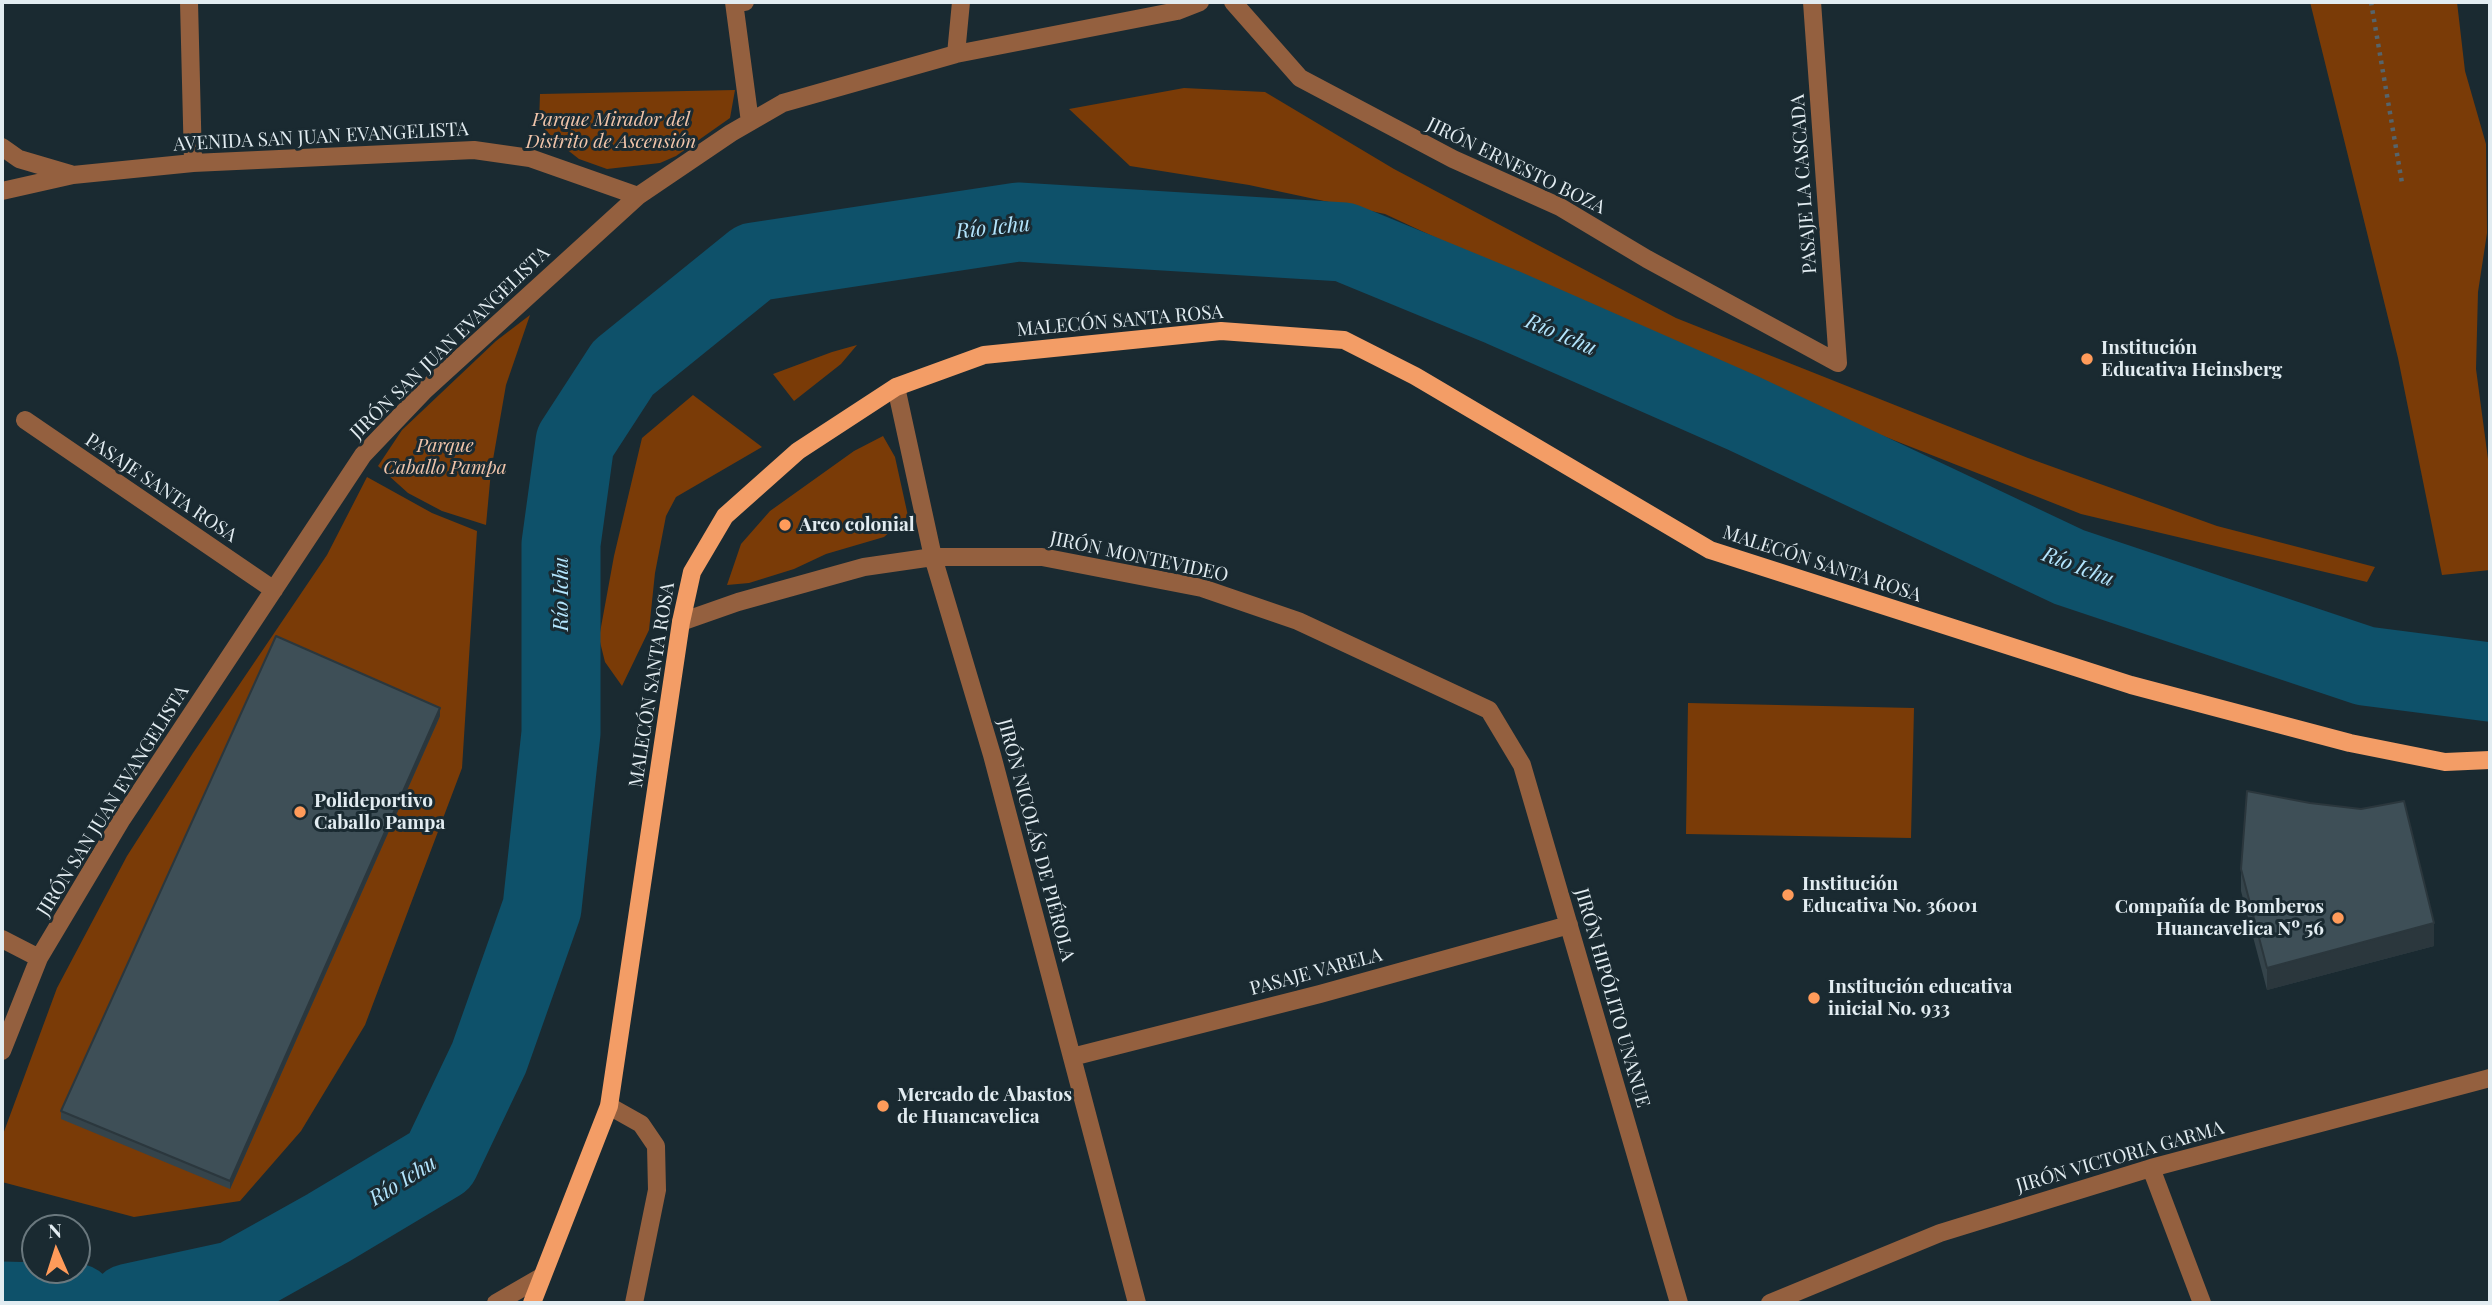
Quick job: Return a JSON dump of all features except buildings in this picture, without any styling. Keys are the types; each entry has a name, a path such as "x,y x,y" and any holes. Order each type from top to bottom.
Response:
{"main road":[{"name":"MALECÓN SANTA ROSA","path":"532,1303 609,1106 681,622 692,572 725,516 798,451 896,387 984,355 1221,331 1344,340 1415,376 1710,550 2157,692 2350,744 2445,762 2490,760"}],"street":[{"path":"190,2 193,163"},
{"path":"745,2 734,2 750,122"},
{"path":"956,54 961,2"},
{"name":"JIRÓN SAN JUAN EVANGELISTA","path":"2,1051 39,958 122,819 363,455 425,390 638,196 783,103 956,54 1177,11 1200,2"},
{"name":"JIRÓN ERNESTO BOZA","path":"1233,2 1300,78 1453,159 1560,206 1647,259 1838,363"},
{"name":"PASAJE LA CASCADA","path":"1812,2 1838,363"},
{"path":"2,147 19,159 73,175"},
{"name":"AVENIDA SAN JUAN EVANGELISTA","path":"2,191 73,175 193,163 474,150 530,158 638,196"},
{"name":"JIRÓN NICOLÁS DE PIÉROLA","path":"896,387 933,557 992,755 1137,1303"},
{"name":"PASAJE SANTA ROSA","path":"25,420 274,590"},
{"name":"JIRÓN MONTEVIDEO","path":"681,622 738,602 864,567 933,557 1042,557 1202,588 1298,621 1489,710"},
{"name":"JIRÓN HIPÓLITO UNANUE","path":"1489,710 1522,765 1679,1303"},
{"name":"PASAJE VARELA","path":"1072,1056 1320,994 1569,925"},
{"path":"2,939 39,958"},
{"name":"JIRÓN VICTORIA GARMA","path":"1770,1303 1940,1233 2151,1168 2490,1078"},
{"path":"609,1106 641,1124 656,1146 657,1191 634,1303"},
{"path":"2151,1168 2202,1303"},
{"path":"496,1303 541,1277"}],"path":[{"path":"2371,2 2402,183"}],"green space":[{"path":"2310,2 2457,2 2465,71 2486,144 2487,233 2478,292 2476,369 2490,474 2490,570 2442,575 2398,358"},
{"path":"1184,88 1265,92 1394,169 1676,318 2028,458 2217,526 2375,567 2367,582 2081,514 1830,415 1649,337 1385,214 1249,185 1130,166 1069,109"},
{"name":"Parque Mirador del Distrito de Ascensión","path":"735,90 730,118 676,156 660,163 607,169 579,159 539,123 540,94"},
{"name":"Parque Caballo Pampa","path":"530,315 506,385 491,471 486,525 442,511 408,493 378,466 402,430 496,341"},
{"path":"857,345 841,364 794,401 773,374 832,352"},
{"path":"693,395 762,447 676,497 666,516 655,573 649,630 622,686 605,662 599,638 614,556 642,438"},
{"path":"883,436 895,457 908,516 884,537 826,554 794,569 749,583 727,585 741,544 770,511 854,451"},
{"name":"Polideportivo Caballo Pampa","path":"367,477 432,513 477,531 462,768 365,1025 301,1131 240,1201 134,1217 2,1182 2,1137 57,988 127,856 327,555"},
{"path":"1688,703 1914,708 1911,838 1686,834"}],"waterway":[{"name":"Río Ichu","path":"129,1303 235,1280 440,1161 489,1058 542,908 561,733 561,544 575,442 623,368 754,262 1018,222 1344,242 1502,307 1743,413 2069,567 2365,666 2490,682"},
{"name":"Río Ichu","path":"2,1301 76,1303"}],"place":[{"name":"Institución Educativa Heinsberg","path":"2087,359"},
{"name":"Arco colonial","path":"785,525"},
{"name":"Polideportivo Caballo Pampa","path":"300,812"},
{"name":"Institución Educativa No. 36001","path":"1788,895"},
{"name":"Compañía de Bomberos Huancavelica Nº 56","path":"2338,918"},
{"name":"Institución educativa inicial No. 933","path":"1814,998"},
{"name":"Mercado de Abastos de Huancavelica","path":"883,1106"}]}
